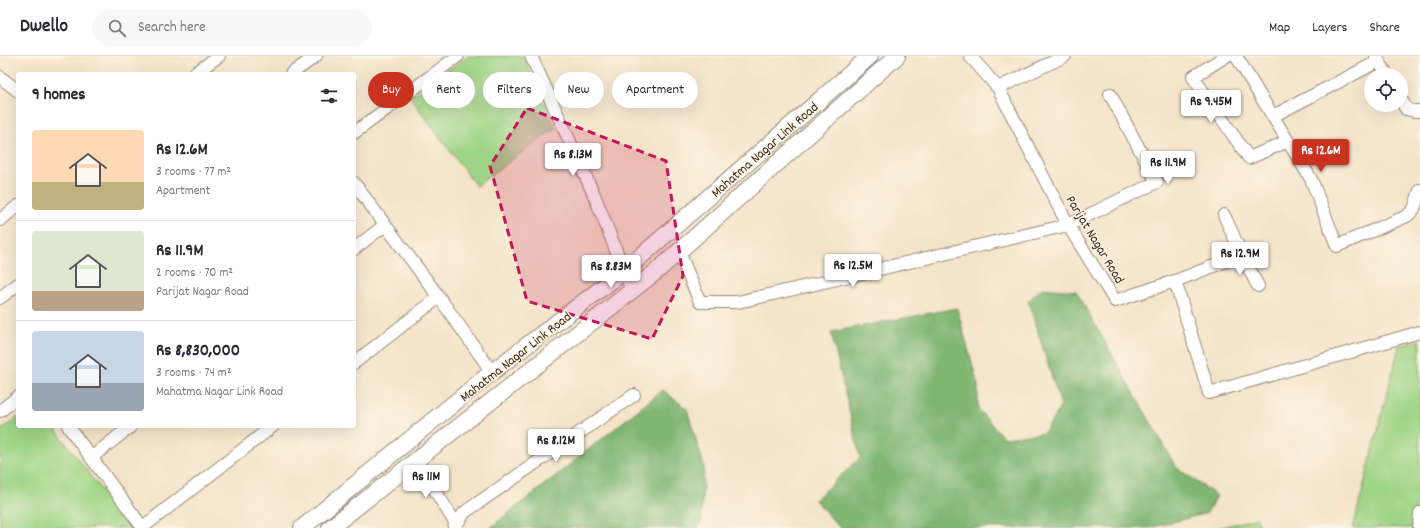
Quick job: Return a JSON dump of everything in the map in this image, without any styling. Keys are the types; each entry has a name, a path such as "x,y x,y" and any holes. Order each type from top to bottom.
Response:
{"main road":[{"name":"Mahatma Nagar Link Road","path":"302,528 492,372 624,271 870,56"},
{"name":"Mahatma Nagar Link Road","path":"330,528 657,271 897,56"}],"street":[{"path":"197,72 219,56"},
{"path":"294,72 316,56"},
{"path":"356,132 458,56"},
{"path":"531,56 595,198 632,291"},
{"name":"Parijat Nagar Road","path":"970,56 998,88 1068,225 1115,300 1174,281"},
{"path":"998,88 1065,56"},
{"path":"1226,56 1193,77 1249,158 1288,141"},
{"path":"1236,56 1311,179 1337,246 1407,216 1414,209 1420,190"},
{"path":"1273,116 1378,59 1383,68"},
{"path":"0,77 16,89"},
{"path":"679,252 700,302 738,302 1068,225 1157,182 1110,94"},
{"path":"1408,110 1420,111"},
{"path":"356,186 492,372"},
{"path":"0,220 16,208"},
{"path":"1224,215 1258,286"},
{"path":"356,247 385,225"},
{"path":"1242,255 1174,281 1209,393 1420,332"},
{"path":"0,298 16,286"},
{"path":"356,361 438,297"},
{"path":"416,460 455,526 465,512 634,395"},
{"path":"0,411 16,399"},
{"path":"69,428 143,528 270,428"},
{"path":"91,458 128,428"},
{"path":"1419,528 1420,513"}],"highlighted area":[{"path":"527,108 666,161 683,276 652,339 527,301 490,166"}],"green space":[{"path":"468,56 523,56 530,72 483,72 483,108 546,108 555,128 476,186 414,102 414,94 422,89 422,108 475,108 475,72 445,72"},
{"path":"1042,288 1076,291 1176,467 1217,496 1207,513 1150,528 840,528 815,500 860,458 831,332 957,308 978,385 978,409 1004,438 1044,433 1061,406 1028,301"},
{"path":"1420,340 1420,487 1412,528 1353,528 1399,346"},
{"path":"663,390 687,409 704,466 701,523 697,528 490,528"},
{"path":"16,419 16,428 55,428 130,528 0,528 0,431"},
{"path":"1257,518 1259,528 1218,528"}]}
